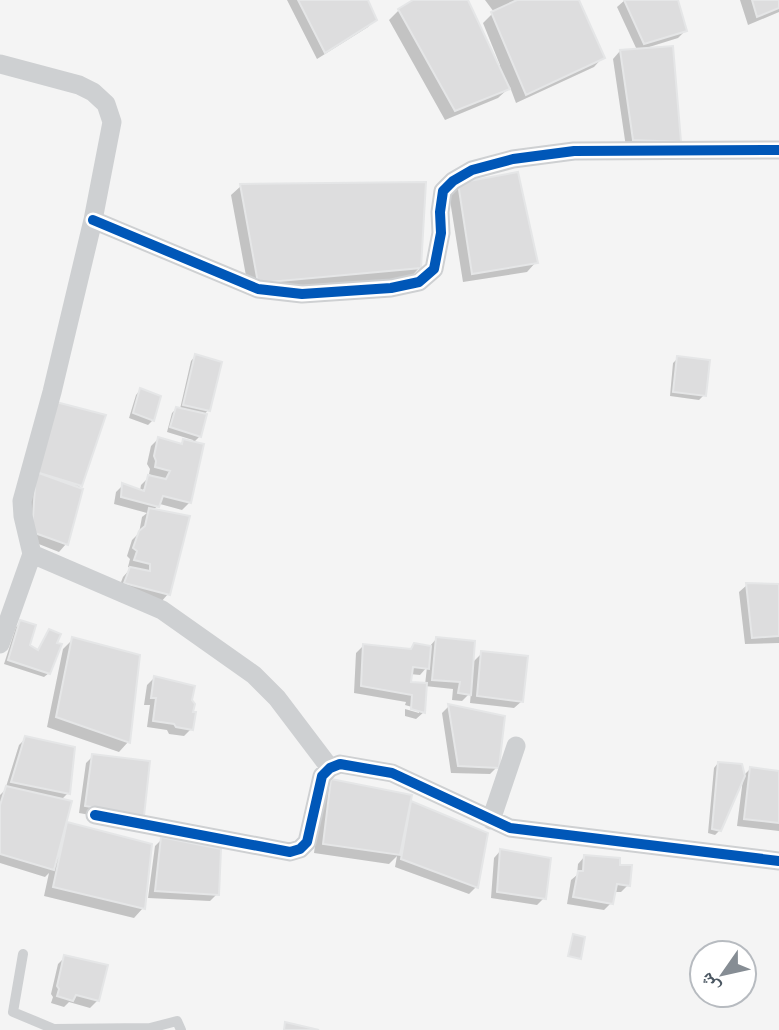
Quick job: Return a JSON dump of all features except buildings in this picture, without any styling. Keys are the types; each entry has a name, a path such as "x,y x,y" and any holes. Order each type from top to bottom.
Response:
{"street":[{"path":"0,64 79,85 93,92 106,104 111,122 93,220 52,392 22,501 32,554 0,644"},
{"path":"93,220 258,289 302,294 391,288 419,282 434,269 441,233 443,191 453,181 472,170 513,159 573,151 779,150"},
{"path":"32,554 162,610 254,675 277,698 330,768"},
{"path":"491,820 516,746"},
{"path":"94,815 290,852 300,849 307,842 322,776 330,768 340,764 392,773 510,828 779,861"}],"lane":[{"path":"23,954 13,1012 54,1029 150,1028 177,1021 181,1030"}],"cycle path":[{"path":"93,220 258,289 302,294 391,288 419,282 434,269 441,233 443,191 453,181 472,170 513,159 574,151 779,150"},
{"path":"95,815 290,852 300,849 307,842 322,776 330,768 340,764 392,773 510,828 779,861"}]}
